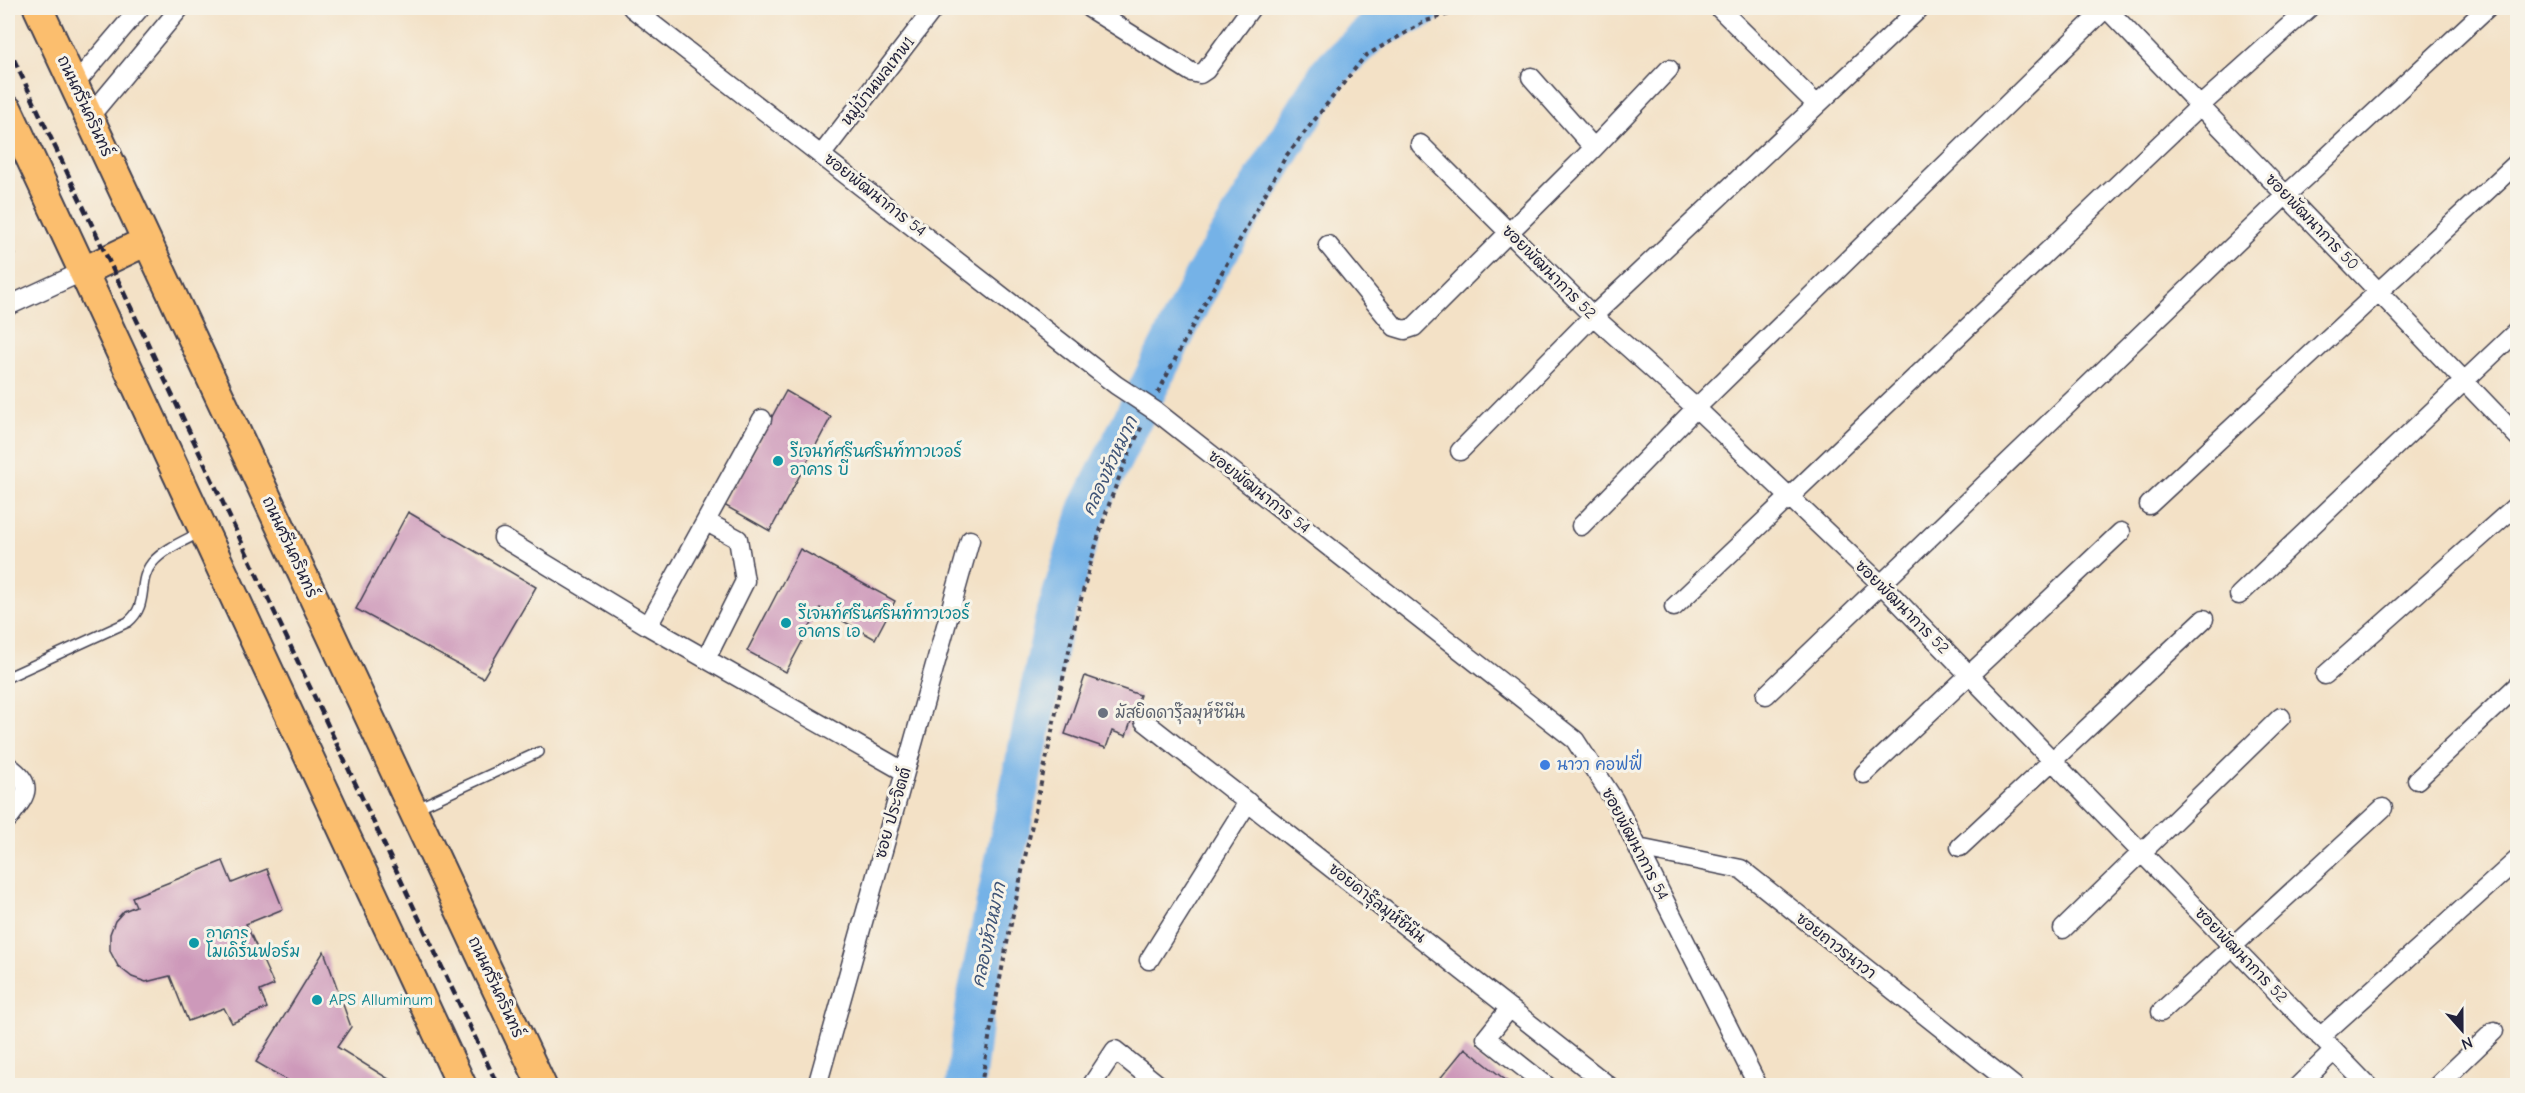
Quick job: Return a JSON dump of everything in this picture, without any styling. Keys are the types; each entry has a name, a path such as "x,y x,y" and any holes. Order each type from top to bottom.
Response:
{"main road":[{"name":"ถนนศรีนครินทร์","path":"38,8 542,1086"},
{"path":"8,110 462,1086"},
{"path":"84,270 147,241"}],"street":[{"path":"75,84 140,8"},
{"path":"90,116 180,8"},
{"name":"ซอยพัฒนาการ 54","path":"632,8 655,14 822,153 1116,385 1575,740 1614,800 1758,1086"},
{"name":"หมู่บ้านพลเทพ1","path":"822,153 934,8"},
{"path":"1089,8 1191,72 1200,74 1206,70 1251,8"},
{"path":"1719,8 1817,105"},
{"path":"1460,451 1593,316 1920,8"},
{"path":"1581,526 1696,408 2106,8"},
{"name":"ซอยพัฒนาการ 50","path":"2106,8 2517,437"},
{"path":"1674,607 2201,105 2308,8"},
{"path":"1767,695 2286,195 2487,8"},
{"path":"1328,245 1395,327 1405,330 1414,327 1594,148 1669,69"},
{"path":"1531,77 1594,148"},
{"name":"ซอยพัฒนาการ 52","path":"1420,144 1593,316 1696,408 1882,585 2368,1086"},
{"path":"2149,505 2517,162"},
{"path":"8,306 84,270"},
{"path":"2239,595 2517,330"},
{"path":"648,626 762,419"},
{"path":"2325,675 2517,504"},
{"path":"706,659 745,581 738,539 707,522"},
{"path":"1864,774 2121,532"},
{"path":"503,538 648,626 905,772"},
{"name":"ซอย ประจิตต์","path":"817,1086 970,540"},
{"path":"1960,847 2204,619"},
{"path":"2417,780 2517,685"},
{"path":"2063,929 2281,717"},
{"name":"ซอยดารุ๊ลมุห์ซีนีน","path":"1144,721 1609,1086"},
{"path":"8,766 26,784 26,793 8,819"},
{"path":"1149,960 1248,802"},
{"path":"2161,1012 2383,808"},
{"name":"ซอยถาวรนาวา","path":"1638,848 1741,869 2014,1086"},
{"path":"2320,1037 2517,860"},
{"path":"1510,1008 1486,1038 1547,1086"},
{"path":"2437,1086 2494,1030"},
{"path":"1090,1086 1115,1050 1160,1086"},
{"path":"2298,1086 2334,1051"}],"lane":[{"path":"8,676 128,622 140,609 146,575 152,563 168,550 204,530"},
{"path":"413,810 538,752"}],"path":[{"path":"981,1086 1004,956 1062,685 1108,504 1128,453 1151,412 1189,332 1286,156 1365,56 1426,21 1470,8"}],"building":[{"name":"รีเจนท์ศรีนศรินท์ทาวเวอร์ อาคาร บี","path":"786,391 831,417 770,531 724,505"},
{"path":"408,512 536,587 483,678 356,609"},
{"name":"รีเจนท์ศรีนศรินท์ทาวเวอร์ อาคาร เอ","path":"800,549 895,601 875,639 820,608 786,672 747,651"},
{"name":"มัสยิดดารุ๊ลมุห์ซีนีน","path":"1085,676 1140,695 1126,736 1112,731 1106,748 1065,734"},
{"name":"อาคาร โมเดิร์นฟอร์ม","path":"223,861 232,883 267,869 283,909 246,924 274,985 260,991 267,1008 232,1023 224,1008 188,1021 170,976 146,982 132,977 118,966 110,951 110,934 115,921 124,911 136,906 132,897"},
{"name":"APS Alluminum","path":"324,951 351,1027 337,1047 400,1086 297,1086 256,1062"},
{"path":"1465,1048 1513,1086 1434,1086"}],"waterway":[{"name":"คลองหัวหมาก","path":"965,1086 976,998 1054,620 1088,509 1204,276 1331,70 1373,31 1422,8"}],"railway":[{"path":"8,47 498,1086"}],"place":[{"name":"รีเจนท์ศรีนศรินท์ทาวเวอร์ อาคาร บี","path":"778,461"},
{"name":"รีเจนท์ศรีนศรินท์ทาวเวอร์ อาคาร เอ","path":"786,623"},
{"name":"มัสยิดดารุ๊ลมุห์ซีนีน","path":"1103,713"},
{"name":"นาวา คอฟฟี่","path":"1545,765"},
{"name":"อาคาร โมเดิร์นฟอร์ม","path":"194,943"},
{"name":"APS Alluminum","path":"317,1000"}]}
